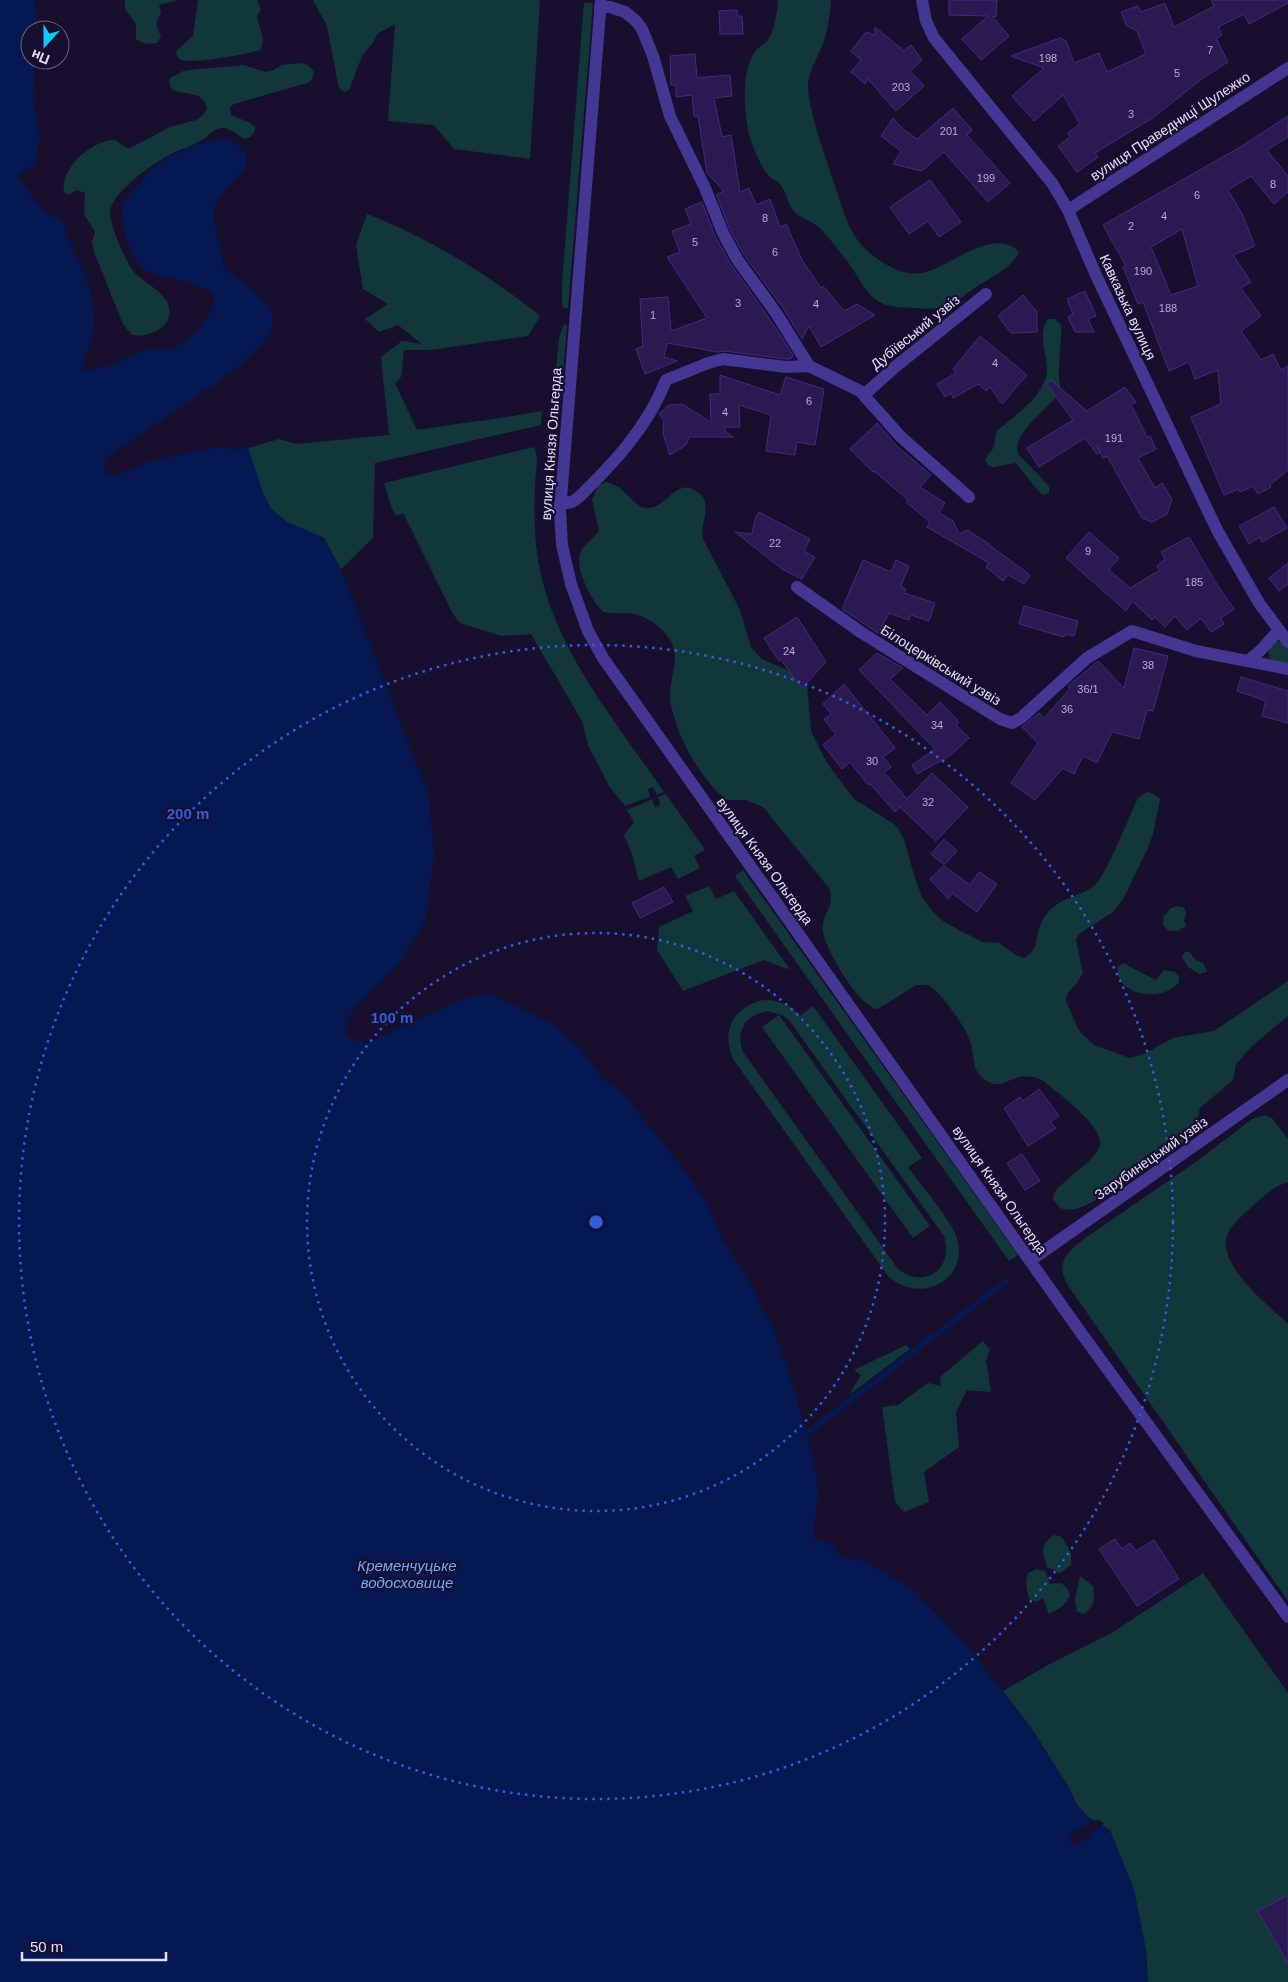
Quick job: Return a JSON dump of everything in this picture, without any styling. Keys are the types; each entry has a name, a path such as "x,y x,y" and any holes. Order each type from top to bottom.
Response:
{"street":[{"name":"Кавказька вулиця","path":"922,0 926,21 934,38 1052,183 1068,210 1095,273 1197,492 1239,571 1278,631 1288,642"},
{"name":"вулиця Князя Ольгерда","path":"809,366 776,313 737,258 723,233 705,188 667,109 653,56 642,28 625,12 610,8 601,3 560,504 562,544 567,570 586,625 603,658 1079,1330 1288,1617"},
{"name":"вулиця Праведниці Шулежко","path":"1068,210 1288,68"},
{"name":"Дубіївський узвіз","path":"865,394 894,367 986,294"},
{"path":"560,504 572,502 578,498 627,446 651,413 666,380 723,359 786,367 809,366 855,388 865,394 901,437 969,497"},
{"name":"Білоцерківський узвіз","path":"797,587 862,633 1000,719 1012,723 1021,718 1087,658 1132,631 1196,651 1288,669"},
{"path":"1248,661 1278,631"},
{"name":"Зарубинецький узвіз","path":"1031,1260 1288,1080"}],"green space":[{"path":"125,0 178,0 159,5 161,12 156,24 161,36 157,43 145,44 136,39 136,24 125,9"},
{"path":"198,0 257,0 261,10 257,16 263,41 260,50 207,60 181,60 176,54 177,50 193,36"},
{"path":"313,0 540,0 530,159 454,149 434,125 388,121 395,24 378,33 362,56 349,90 345,92 340,89 327,26"},
{"path":"778,0 831,0 829,21 822,47 808,81 809,98 818,135 845,215 853,233 861,244 875,257 889,266 899,271 916,274 933,270 984,245 997,243 1009,245 1019,252 1012,263 944,307 923,308 884,304 868,292 850,265 821,229 794,211 781,185 768,175 762,167 750,138 745,106 745,82 750,61 756,51 770,36 775,21"},
{"path":"584,2 593,3 568,308 564,308 562,304 562,283"},
{"path":"300,63 308,65 314,72 311,81 234,104 230,107 231,115 255,127 254,133 250,137 244,139 225,128 215,130 204,139 154,164 124,188 117,197 110,214 123,254 135,273 166,299 169,312 168,319 160,329 146,335 132,335 123,324 94,252 92,242 95,232 84,214 85,193 77,190 68,195 64,192 64,183 72,165 88,150 106,141 115,140 130,148 170,127 196,120 202,116 207,109 205,101 193,94 173,90 170,85 170,78 183,71 244,65 265,72 274,70 281,65"},
{"path":"367,214 390,223 457,258 500,286 540,316 528,336 430,350 404,350 401,377 395,383 417,430 542,411 541,425 375,463 373,538 341,569 324,538 287,522 271,509 263,493 248,448 279,439 297,444 389,435 381,357 402,341 422,344 398,325 379,332 365,319 388,304 363,289 356,245"},
{"path":"1048,319 1055,319 1061,325 1060,391 1025,430 1017,446 1018,454 1049,486 1049,493 1044,495 1039,492 1016,463 993,467 988,465 985,459 994,447 996,432 1025,408 1042,386 1047,371 1043,333"},
{"path":"564,324 567,325 559,422 551,423 559,338"},
{"path":"534,447 537,461 534,512 538,560 546,593 557,624 588,682 664,792 657,795 653,787 648,789 650,797 625,806 609,786 588,745 582,721 531,634 501,636 460,623 453,614 403,513 396,516 384,483"},
{"path":"607,482 619,487 640,507 650,508 658,505 678,490 686,488 694,490 704,498 706,509 703,539 740,610 751,647 762,659 791,672 807,684 811,731 827,763 854,799 894,824 899,830 904,839 916,882 923,899 943,921 983,942 999,943 1016,955 1024,958 1034,949 1040,927 1048,912 1058,903 1089,889 1100,879 1112,857 1138,798 1147,792 1154,794 1160,799 1153,834 1148,848 1123,899 1113,912 1079,934 1076,940 1083,973 1067,994 1066,1001 1077,1027 1094,1045 1130,1058 1146,1053 1173,1038 1214,1031 1288,981 1288,1016 1252,1046 1236,1064 1233,1080 1200,1108 1198,1117 1199,1127 1191,1136 1162,1159 1105,1195 1079,1208 1069,1210 1060,1208 1053,1199 1056,1191 1089,1162 1099,1148 1100,1140 1089,1121 1042,1080 1025,1076 996,1084 979,1075 974,1065 972,1047 963,1026 947,1003 929,985 916,985 878,1009 862,999 853,989 825,941 823,926 831,901 829,888 763,807 746,800 726,800 707,780 691,757 679,732 671,705 675,652 669,638 654,623 641,616 603,612 589,592 582,574 579,558 583,548 599,531 592,499 599,485"},
{"path":"1276,641 1281,642 1288,649 1288,664 1271,660 1269,650"},
{"path":"666,794 705,850 694,856 700,868 678,879 671,867 639,881 632,854 624,835 634,822 627,810 652,799 655,807 660,805 658,797"},
{"path":"743,870 1018,1255 1009,1261 735,876"},
{"path":"709,886 716,899 734,891 789,968 787,969 764,960 683,991 657,950 659,927 693,911 685,896"},
{"path":"1183,907 1186,911 1184,921 1186,926 1178,931 1169,931 1163,925 1163,917 1171,908"},
{"path":"1185,952 1189,952 1197,961 1203,963 1207,972 1200,974 1188,967 1182,957"},
{"path":"1123,963 1156,980 1164,970 1175,972 1179,976 1179,982 1172,989 1163,993 1141,993 1132,990 1124,985 1119,977 1118,967"},
{"path":"763,1000 779,1002 792,1008 800,1016 813,1006 922,1158 908,1167 942,1212 957,1238 959,1253 956,1265 949,1276 939,1284 927,1288 914,1288 901,1285 888,1276 733,1059 728,1039 729,1030 737,1015 753,1004","holes":["767,1011 782,1015 789,1020 944,1236 945,1258 935,1273 918,1277 908,1275 898,1269 743,1052 740,1037 741,1031 748,1020 759,1013"]},
{"path":"779,1015 930,1226 913,1238 762,1027"},
{"path":"1265,1115 1272,1118 1288,1139 1288,1182 1271,1190 1240,1218 1229,1231 1226,1243 1228,1256 1235,1269 1256,1295 1288,1324 1288,1601 1069,1287 1062,1267 1066,1257 1081,1241 1200,1159 1252,1119"},
{"path":"983,1341 990,1350 986,1360 991,1392 967,1390 956,1412 959,1447 924,1472 929,1502 904,1512 895,1502 882,1407 898,1405 928,1383 941,1386 940,1377"},
{"path":"906,1345 910,1349 849,1395 861,1375 854,1370"},
{"path":"1054,1535 1062,1537 1071,1553 1071,1565 1060,1573 1047,1567 1043,1553 1046,1542"},
{"path":"1036,1569 1045,1571 1050,1584 1061,1583 1067,1588 1070,1596 1063,1606 1049,1614 1043,1598 1037,1602 1030,1599 1028,1593 1026,1583 1028,1573"},
{"path":"1203,1573 1288,1693 1288,1982 1148,1982 1146,1950 1110,1831 1088,1817 1077,1805 1068,1786 1032,1729 1003,1691 1048,1665 1113,1632"},
{"path":"1080,1576 1093,1586 1094,1591 1092,1605 1084,1614 1077,1612 1075,1599"}],"water":[{"name":"Кременчуцьке водосховище","path":"0,0 34,0 37,20 20,20 20,70 34,70 33,99 40,138 34,165 17,176 44,211 62,221 88,284 94,310 94,323 91,341 81,371 111,366 140,352 156,349 169,350 183,343 200,329 215,304 213,292 187,282 146,272 137,262 126,240 122,216 123,202 151,170 166,158 199,143 226,139 237,144 246,154 247,166 220,196 215,211 215,222 222,253 222,265 231,274 249,286 270,307 273,317 272,328 264,342 236,369 106,458 104,472 114,476 151,461 218,447 237,450 248,448 263,493 271,509 287,522 324,538 341,570 429,797 434,855 426,918 401,961 352,1011 345,1024 346,1035 355,1041 367,1043 458,1001 486,993 556,1026 579,1047 605,1081 625,1096 685,1171 706,1202 723,1241 746,1276 775,1333 794,1389 815,1468 818,1495 813,1537 829,1543 842,1558 859,1559 916,1592 966,1644 1032,1729 1068,1786 1077,1805 1088,1817 1110,1830 1134,1889 1146,1950 1148,1982 0,1982"}],"pier":[{"path":"1098,1819 1104,1824 1090,1832 1092,1835 1075,1846 1067,1836"}],"building":[{"path":"949,0 997,0 996,17 992,16 1009,36 981,60 962,39 988,16 949,15"},
{"path":"1211,0 1288,0 1288,3 1249,24 1244,14 1218,27 1222,35 1216,38 1228,62 1203,78 1154,117 1095,153 1098,157 1077,172 1058,146 1070,137 1068,133 1080,124 1063,95 1034,121 1012,96 1044,68 1011,56 1060,38 1066,41 1074,63 1099,53 1107,72 1146,54 1137,31 1127,26 1121,12 1138,6 1141,12 1165,3 1174,27 1214,6"},
{"path":"737,10 737,16 742,16 743,34 720,34 719,11"},
{"path":"875,27 904,51 911,45 922,60 910,71 924,86 896,111 868,79 865,84 851,72 861,60 851,51 866,32 875,35"},
{"path":"695,54 697,78 730,75 732,96 714,98 722,137 731,135 740,192 749,188 756,205 770,199 780,227 786,224 802,260 821,288 823,286 844,311 857,304 875,315 821,347 809,326 802,339 783,308 744,255 730,230 717,196 717,194 724,191 707,173 698,116 694,116 692,95 676,97 676,85 671,85 670,56"},
{"path":"953,108 972,130 967,135 1010,183 988,202 944,152 922,171 893,164 901,151 881,136 893,118 903,129 917,139"},
{"path":"1288,116 1288,137 1267,150 1288,176 1288,192 1274,204 1251,176 1228,190 1242,214 1255,246 1233,255 1251,282 1241,288 1261,316 1241,331 1261,360 1273,354 1281,370 1288,366 1288,470 1270,485 1271,487 1258,494 1253,486 1240,492 1239,489 1224,495 1191,417 1221,404 1218,370 1195,379 1189,362 1169,371 1143,302 1138,304 1123,267 1126,266 1103,225 1242,146","holes":["1182,229 1198,286 1171,295 1151,247"]},
{"path":"930,180 961,222 939,237 928,221 909,234 890,207"},
{"path":"702,202 715,236 730,263 793,355 791,359 786,359 724,351 718,352 667,343 664,357 677,361 645,374 636,349 643,346 640,299 668,297 671,331 707,318 667,257 680,252 672,231 691,224 685,209"},
{"path":"1085,291 1096,316 1088,319 1094,332 1075,332 1068,317 1073,314 1067,299"},
{"path":"1023,295 1037,312 1037,332 1011,333 998,316"},
{"path":"980,336 1027,375 1002,404 990,387 986,391 978,384 953,398 951,393 945,397 937,384 956,373 953,369"},
{"path":"720,375 780,395 786,377 824,389 815,445 797,442 795,455 766,451 771,415 739,405 740,427 725,427 725,431 733,437 689,437 686,445 670,455 663,434 664,420 659,414 669,405 682,404 711,422 710,394 720,394"},
{"path":"1051,380 1087,411 1125,387 1136,402 1131,405 1147,437 1150,436 1156,449 1138,458 1155,488 1162,483 1172,499 1167,514 1152,522 1142,518 1107,456 1103,458 1097,445 1100,453 1097,454 1085,438 1039,467 1027,448 1073,420 1047,384"},
{"path":"877,423 898,447 931,475 920,487 945,503 939,513 953,521 959,534 967,530 988,543 1030,575 1024,584 1008,575 1003,581 986,567 989,563 927,527 930,522 850,449"},
{"path":"1274,507 1287,528 1262,542 1260,537 1249,544 1239,526"},
{"path":"759,512 810,539 804,551 815,557 802,579 782,569 735,532 752,534 755,519"},
{"path":"1089,532 1119,558 1109,570 1130,588 1160,570 1157,566 1165,559 1161,552 1189,537 1234,609 1221,618 1224,624 1211,632 1201,618 1187,630 1175,616 1165,627 1155,617 1152,620 1132,601 1126,611 1066,558"},
{"path":"863,560 891,572 896,560 909,566 901,586 906,589 904,593 935,603 929,621 911,615 909,620 889,613 878,633 842,609"},
{"path":"1288,563 1288,584 1279,591 1269,578"},
{"path":"1024,606 1078,621 1074,636 1065,634 1064,637 1019,624"},
{"path":"797,617 826,662 802,688 781,660 779,661 764,638"},
{"path":"1134,648 1168,656 1153,711 1147,710 1139,739 1112,732 1097,763 1083,756 1074,774 1063,768 1035,800 1011,783 1038,743 1022,727 1039,713 1044,718 1070,689 1068,686 1098,661 1124,688"},
{"path":"877,653 903,668 890,679 927,715 940,702 959,722 956,725 969,738 951,755 917,774 912,765 935,749 859,670"},
{"path":"1241,677 1288,691 1288,723 1262,716 1266,701 1237,691"},
{"path":"844,684 895,748 883,757 891,767 884,772 907,799 932,773 968,807 936,841 900,807 895,812 870,784 868,785 850,762 842,769 823,745 836,734 824,719 831,714 823,704"},
{"path":"944,839 957,851 944,865 931,854"},
{"path":"944,866 970,885 979,872 997,884 977,912 952,893 948,899 930,879"},
{"path":"664,887 673,902 640,918 632,903"},
{"path":"1039,1089 1059,1116 1050,1122 1056,1128 1028,1146 1004,1108 1020,1097 1023,1101"},
{"path":"1022,1154 1040,1181 1025,1190 1007,1163"},
{"path":"1115,1539 1122,1549 1130,1543 1136,1551 1154,1540 1179,1579 1137,1606 1099,1549"},
{"path":"1288,1895 1288,1964 1258,1911"}],"waterway":[{"path":"801,1438 1006,1281"}]}
